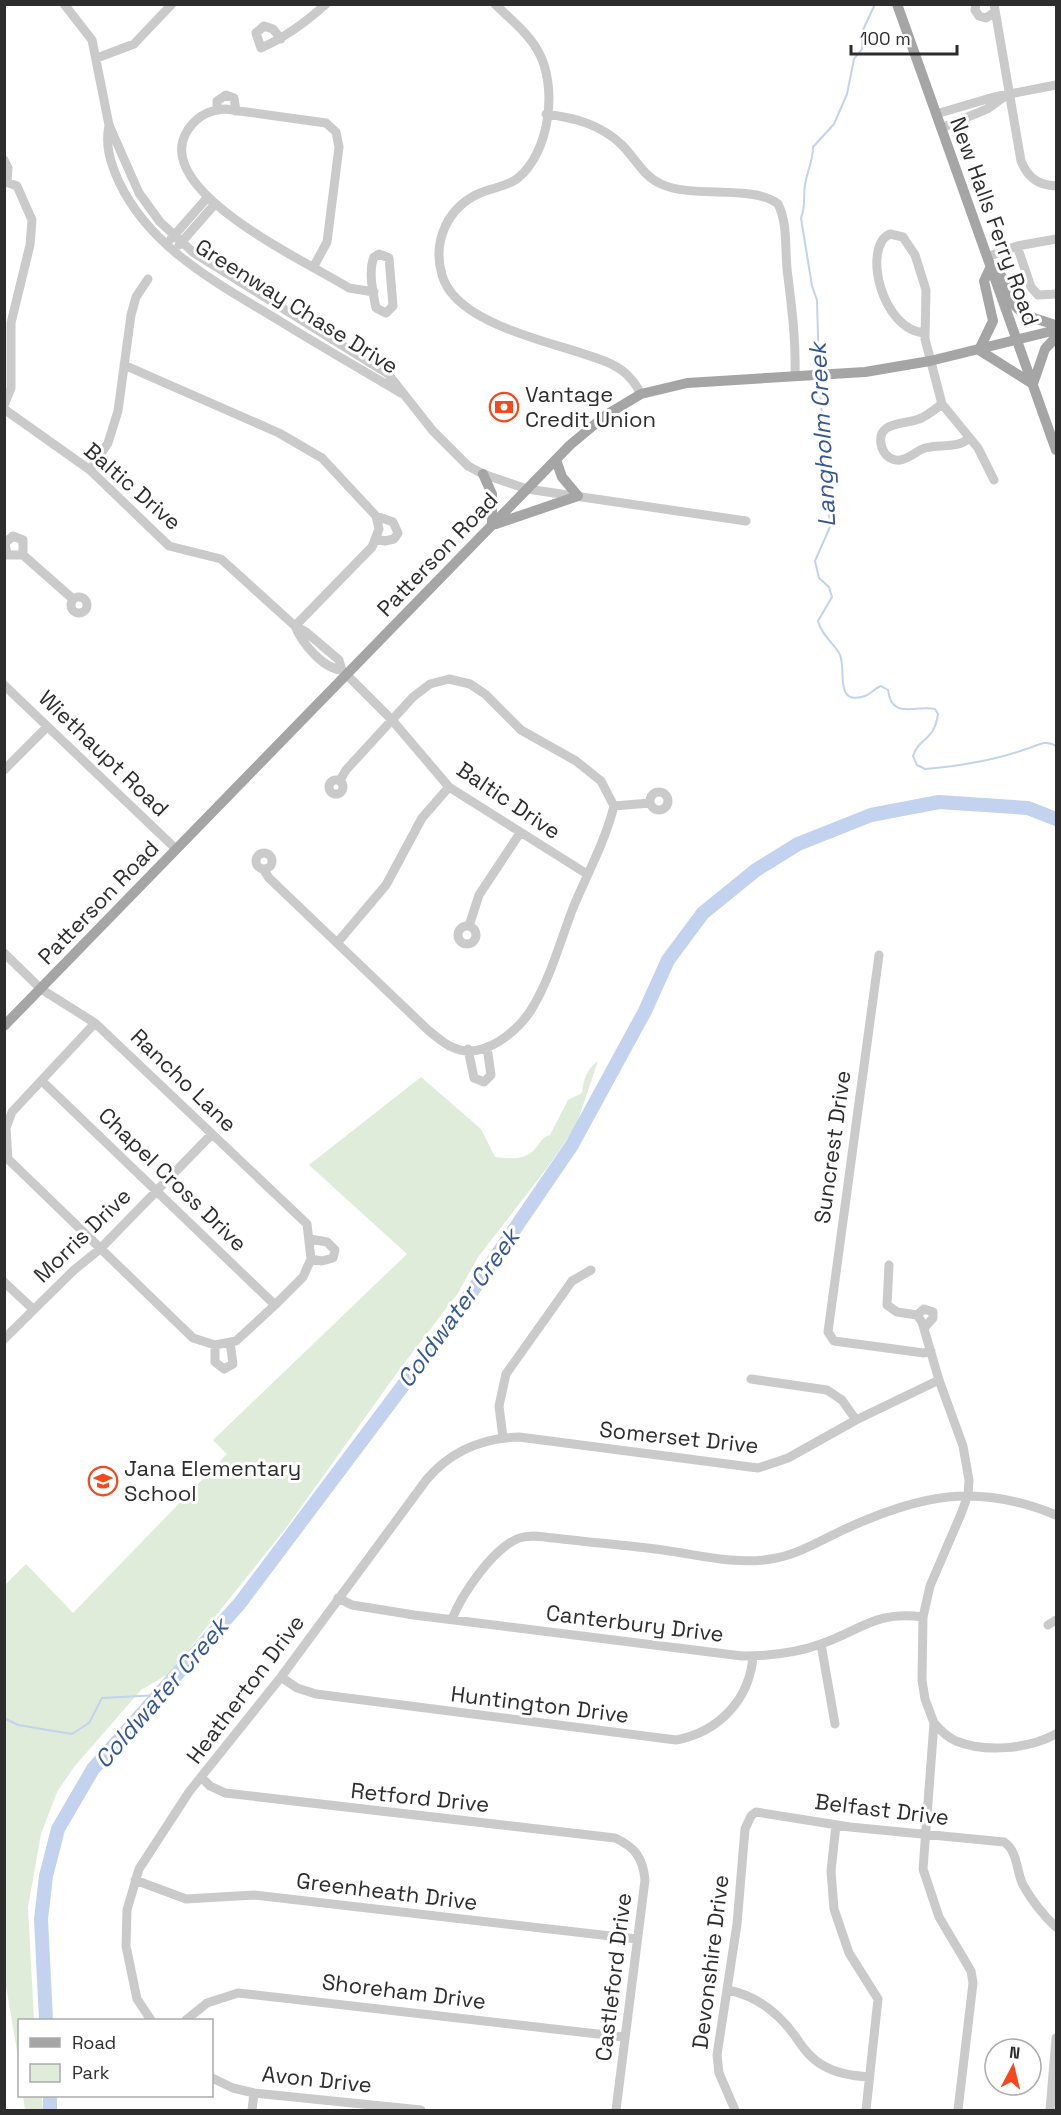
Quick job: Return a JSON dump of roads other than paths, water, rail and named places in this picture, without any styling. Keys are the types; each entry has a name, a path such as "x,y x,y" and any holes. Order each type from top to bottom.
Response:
{"main road":[{"name":"New Halls Ferry Road","path":"897,4 1056,450"},
{"path":"989,261 1005,279 1013,301 1021,311 1056,325"},
{"path":"989,261 984,281 993,321 979,350 1033,384 1045,349 1056,337"},
{"name":"Patterson Road","path":"4,1026 344,672 556,460 606,415 641,394 687,383 798,374 865,372 930,361 1056,330"},
{"path":"483,474 492,494 492,525 578,496 562,477 556,460"}],"street":[{"name":"Greenway Chase Drive","path":"64,4 88,34 97,58 109,125 139,193 149,209 179,238 217,268 388,374 447,447 468,466 483,474 527,489 746,521"},
{"path":"97,58 134,44 172,4"},
{"path":"281,39 273,29 264,26 256,33 261,48 281,39 296,30 326,4"},
{"path":"495,4 530,39 543,60 548,83 542,141 517,179 469,198 452,213 440,243 440,267 443,279 458,300 477,314 502,326 604,361 631,378 641,394"},
{"path":"976,4 975,10 979,16 986,18 994,8"},
{"path":"994,8 1007,96 1025,171 1038,182 1056,186"},
{"path":"936,114 994,97 1056,85"},
{"path":"217,110 217,101 226,94 237,102 236,111"},
{"path":"941,128 987,109 1007,96"},
{"path":"314,266 327,242 339,147 336,132 326,123 236,111 217,110 195,121 188,129 182,147 183,164 211,202 349,288 374,292"},
{"path":"546,114 573,118 604,131 660,183 690,190 763,196 778,204 784,222 798,374"},
{"name":"Greenway Chase Drive","path":"109,125 106,142 121,184 139,213 166,244 225,288 404,395"},
{"path":"4,160 8,168 6,181 17,186 32,220 30,245 11,323 11,388 4,407"},
{"path":"174,251 179,238 211,202"},
{"path":"925,333 908,330 890,312 884,295 877,257 881,241 890,234 903,237 915,255 921,272 926,296 925,333 942,404 978,448 994,480"},
{"path":"166,244 179,238"},
{"path":"989,261 1017,246 1056,239"},
{"path":"1017,246 1031,287 1038,295 1056,294"},
{"path":"385,255 389,258 391,267 393,299 390,311 381,312 376,308 374,292 372,262 374,257 385,255"},
{"path":"90,471 108,443 118,411 133,306 148,279"},
{"path":"124,365 279,433 322,458 375,516 380,529 372,547 295,626"},
{"path":"942,404 915,421 889,425 882,432 881,439 886,455 900,460 926,448 958,444 969,438"},
{"name":"Baltic Drive","path":"4,407 90,471 169,546 221,559 295,626 315,654 332,669 344,672 392,720 448,787 587,874"},
{"path":"375,516 393,522 398,533 394,539 376,539"},
{"path":"23,555 23,540 13,536 5,543 6,554 23,555 73,599"},
{"path":"264,870 269,878 429,1031 452,1048 478,1051 487,1047 512,1031 534,1006 587,874 608,832 614,806 601,781 576,761 521,730 485,694 470,684 449,679 430,684 413,697 339,780"},
{"name":"Wiethaupt Road","path":"4,685 176,849"},
{"path":"4,770 47,727"},
{"path":"337,943 386,885 422,818 448,787"},
{"path":"614,806 650,802"},
{"path":"469,926 479,895 520,833"},
{"name":"Rancho Lane","path":"4,953 41,989 95,1023 307,1224 311,1256"},
{"name":"Suncrest Drive","path":"879,955 828,1332 834,1341 924,1353 931,1351"},
{"path":"95,1023 43,1082 18,1104 5,1127 5,1149 8,1159 193,1338 215,1345 243,1337 303,1277 311,1256 330,1260 333,1258 335,1250 327,1242 310,1239"},
{"path":"468,1050 474,1078 484,1082 491,1075 487,1047"},
{"name":"Chapel Cross Drive","path":"43,1082 275,1305"},
{"name":"Morris Drive","path":"4,1339 74,1270 100,1250 212,1134"},
{"path":"889,1265 887,1305 897,1312 917,1315 924,1309 933,1312 933,1318 925,1328"},
{"path":"503,1437 499,1406 506,1374 572,1281 591,1270"},
{"path":"4,1282 33,1309"},
{"path":"917,1315 925,1328 939,1380 963,1446 969,1480 968,1495 936,1568 923,1617 922,1680 925,1699 934,1723 923,1869 929,1892 946,1931 971,1971 973,1983 957,2110"},
{"path":"215,1345 215,1362 224,1369 233,1364 230,1342"},
{"path":"751,1379 827,1390 842,1400 856,1420"},
{"name":"Somerset Drive","path":"503,1437 758,1468 789,1458 856,1420 939,1380"},
{"name":"Heatherton Drive","path":"150,2019 137,1999 126,1946 127,1910 135,1880 156,1840 281,1677 435,1469 464,1448 503,1437"},
{"path":"452,1619 466,1593 489,1562 499,1551 519,1538 545,1537 724,1560 759,1561 801,1550 905,1504 943,1496 968,1495 1008,1499 1056,1515"},
{"name":"Canterbury Drive","path":"338,1598 352,1605 452,1619 753,1656 790,1652 821,1644 886,1616 923,1617"},
{"path":"821,1644 835,1724"},
{"name":"Huntington Drive","path":"281,1677 297,1688 316,1694 676,1740 700,1733 726,1717 745,1687 753,1656"},
{"path":"934,1723 956,1741 1001,1747 1032,1744 1056,1734"},
{"name":"Retford Drive","path":"202,1778 210,1786 225,1793 615,1838 635,1851"},
{"name":"Belfast Drive","path":"751,1816 763,1812 836,1825 996,1841 1009,1845 1014,1852 1022,1883 1038,1908 1056,1927"},
{"name":"Devonshire Drive","path":"735,2110 719,2073 717,2055 728,1990 745,1829 751,1816"},
{"path":"836,1825 831,1871 834,1909 849,1953 878,2000 866,2110"},
{"name":"Castleford Drive","path":"616,2110 645,1880 641,1858 635,1851"},
{"name":"Greenheath Drive","path":"135,1880 186,1899 254,1895 637,1939"},
{"path":"728,1990 744,1993 769,2008 780,2018 803,2049 823,2066 845,2075 869,2077"},
{"name":"Shoreham Drive","path":"187,2019 207,2003 238,1993 624,2037"},
{"path":"1050,2110 1056,2038"},
{"name":"Avon Drive","path":"213,2078 233,2088 254,2093 421,2110"},
{"path":"252,2110 254,2093"}],"waterway":[{"name":"Langholm Creek","path":"819,372 817,300 812,286 801,218 805,185 813,147 834,124 847,94 854,59 862,49 863,30 875,4"},
{"name":"Langholm Creek","path":"819,377 830,527 815,561 819,578 829,587 832,597 818,621 822,631 839,653 843,684 848,696 855,698 867,695 881,686 888,690 890,699 899,708 935,709 938,714 933,730 919,745 913,756 917,765 925,769 989,760 1045,743 1056,746"},
{"name":"Coldwater Creek","path":"46,2019 41,1919 46,1876 58,1829 93,1769 240,1603 456,1315 572,1145 645,1011 668,960 703,913 756,870 798,844 871,815 939,802 1028,808 1056,819"},
{"path":"4,1718 18,1725 72,1734 89,1723 102,1698 159,1695"},
{"name":"Coldwater Creek","path":"50,2097 50,2110"}],"place":[{"name":"Vantage Credit Union","path":"504,407"},
{"name":"Jana Elementary School","path":"103,1481"}]}
